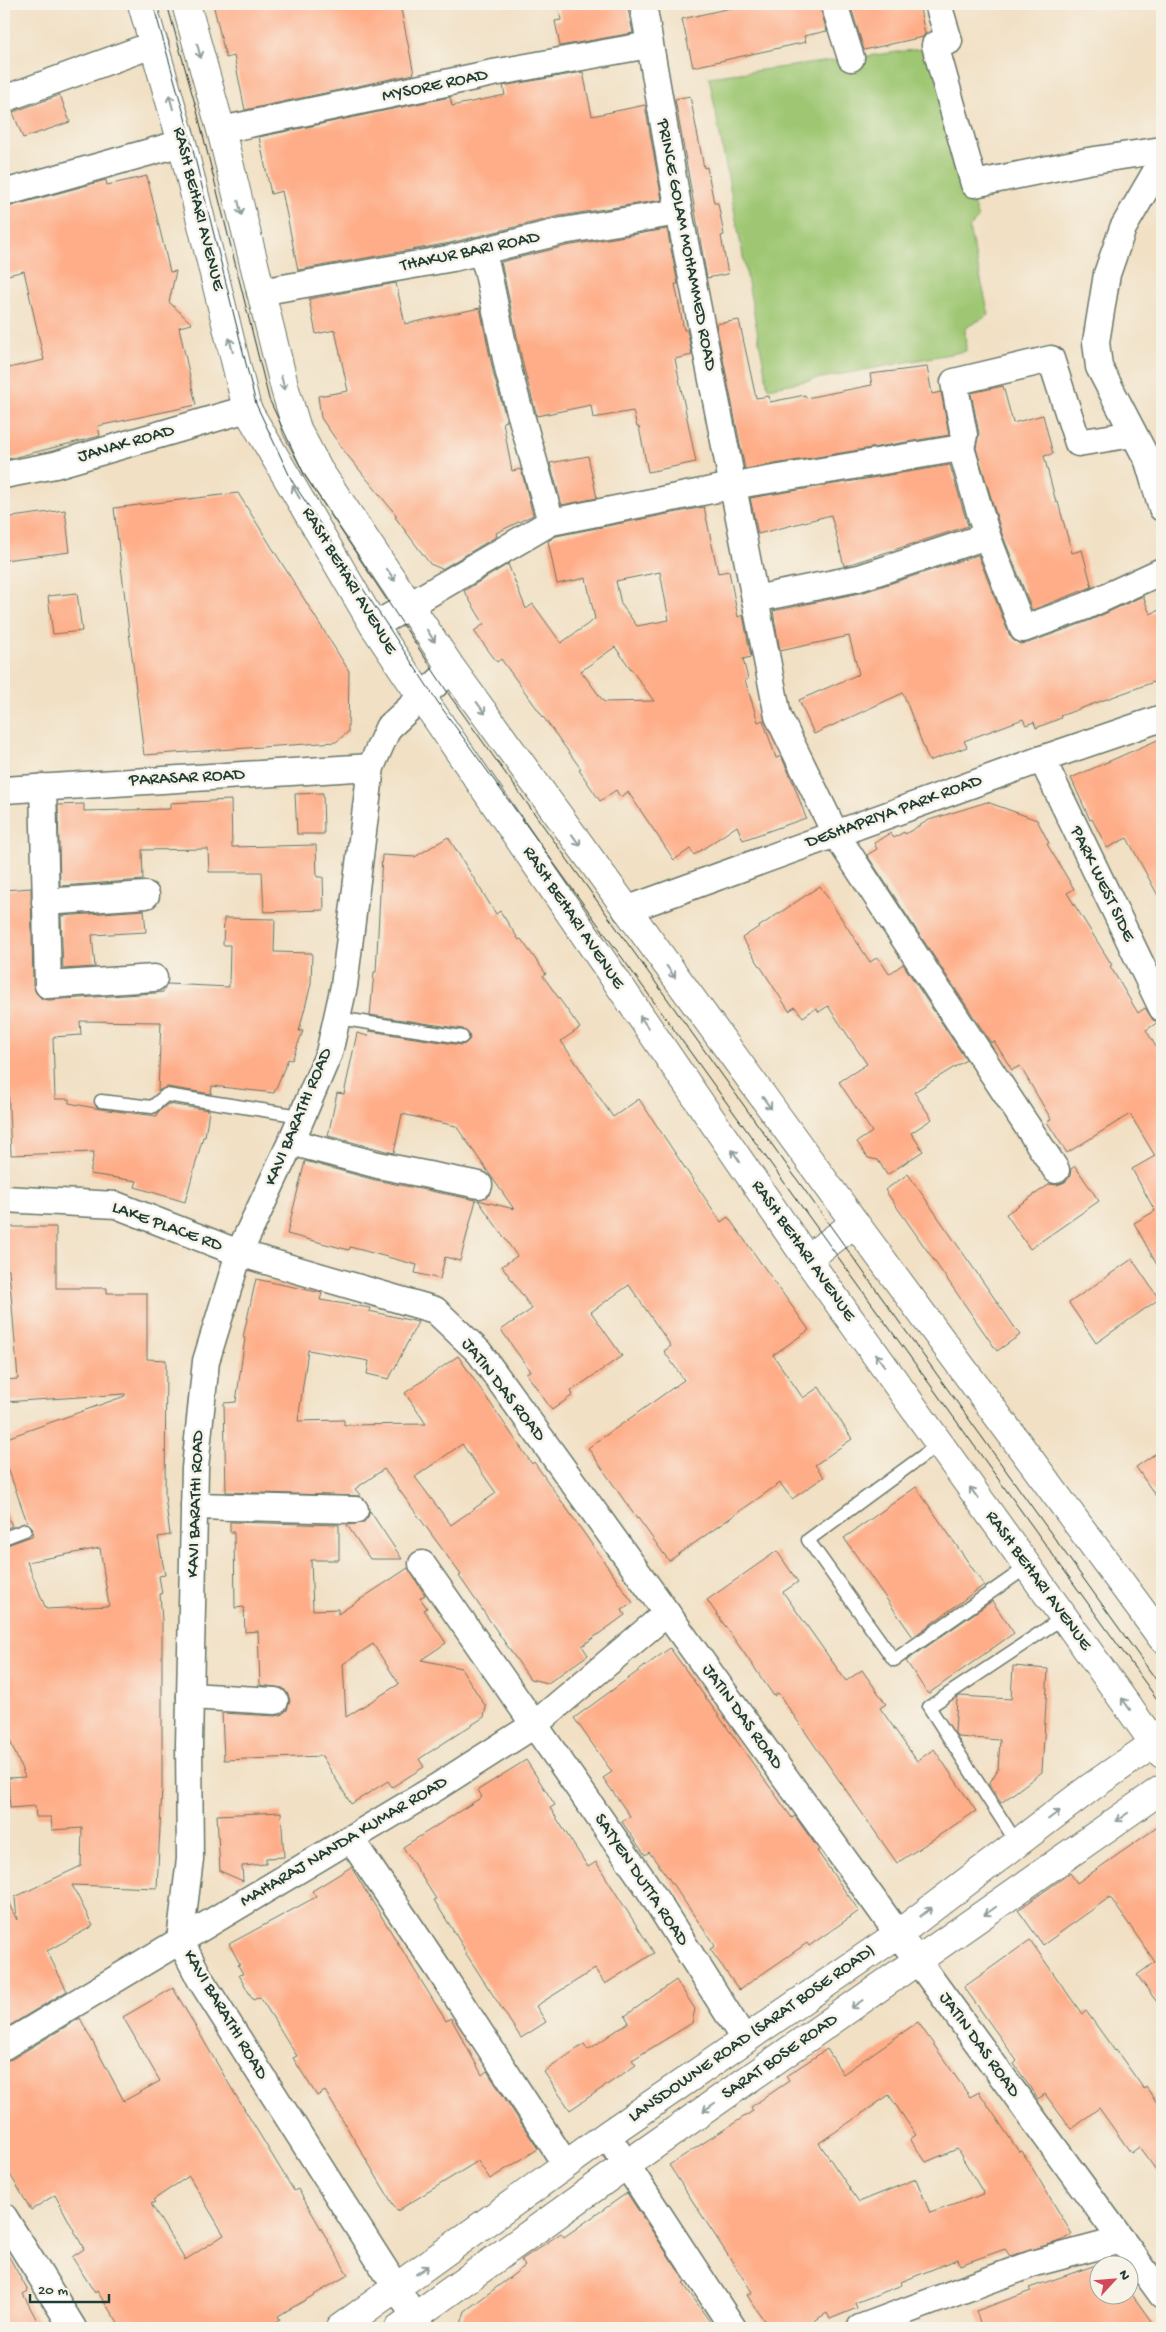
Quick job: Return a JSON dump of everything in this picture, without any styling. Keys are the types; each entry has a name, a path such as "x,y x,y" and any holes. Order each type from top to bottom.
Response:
{"main road":[{"name":"RASH BEHARI AVENUE","path":"142,4 182,143 247,409 374,626 421,696 807,1259 1064,1618 1160,1745"},
{"name":"RASH BEHARI AVENUE","path":"186,4 221,130 260,292 297,429 318,470 452,669 626,910 1162,1638"},
{"path":"807,1259 855,1223"},
{"name":"LANSDOWNE ROAD (SARAT BOSE ROAD)","path":"340,2328 606,2135 898,1934 1091,1787 1160,1745"},
{"name":"SARAT BOSE ROAD","path":"412,2325 626,2165 1162,1789"}],"street":[{"name":"PRINCE GOLAM MOHAMMED ROAD","path":"643,4 679,212 755,599"},
{"path":"834,4 851,58"},
{"path":"938,4 950,41 935,45 974,184 1088,161 1162,150"},
{"path":"4,98 155,44"},
{"name":"MYSORE ROAD","path":"221,130 493,73 649,45"},
{"path":"4,193 182,143"},
{"path":"1162,162 1123,228 1107,274 1096,342 1099,367 1148,461 1162,508"},
{"name":"THAKUR BARI ROAD","path":"260,292 480,251 563,231 679,212"},
{"path":"480,251 487,268 509,373 551,522"},
{"path":"1133,434 1078,443 1051,359 954,382 964,435 960,448 987,536 1023,629 1086,606 1162,570"},
{"name":"JANAK ROAD","path":"4,475 55,465 247,409"},
{"path":"374,626 551,522 732,486 960,448"},
{"path":"987,536 859,578 755,599 778,716 835,834 1056,1170"},
{"name":"KAVI BARATHI ROAD","path":"412,2325 397,2288 200,1979 180,1940 190,1859 190,1696 195,1468 206,1360 239,1253 291,1142 329,1053 344,986 371,767 388,728 452,669"},
{"name":"DESHAPRIYA PARK ROAD","path":"626,910 1042,759 1162,718"},
{"name":"PARK WEST SIDE","path":"1042,759 1162,1008"},
{"name":"PARASAR ROAD","path":"4,790 371,767"},
{"path":"43,787 48,985 154,978"},
{"path":"45,902 146,895"},
{"path":"291,1142 378,1165 479,1185"},
{"name":"LAKE PLACE RD","path":"4,1199 116,1205 239,1253"},
{"name":"JATIN DAS ROAD","path":"239,1253 435,1310 479,1352 898,1934 1162,2295"},
{"path":"194,1506 355,1510"},
{"name":"SATYEN DUTTA ROAD","path":"422,1564 645,1884 744,2039"},
{"name":"MAHARAJ NANDA KUMAR ROAD","path":"4,2046 437,1787 534,1725 667,1613"},
{"path":"190,1696 275,1701"},
{"path":"350,1838 438,1968 566,2165"},
{"path":"606,2135 733,2328"},
{"path":"4,2217 73,2328"},
{"path":"860,2328 1035,2263 1122,2240"}],"lane":[{"path":"337,1018 462,1037"},
{"path":"101,1101 152,1107 166,1095 301,1116"},
{"path":"939,1444 808,1540 894,1660 1027,1567"},
{"path":"4,1538 25,1530"},
{"path":"1017,1843 929,1707 1064,1618"}],"green space":[{"path":"928,48 978,219 969,228 989,315 965,328 966,351 768,388 709,77"}],"building":[{"path":"213,4 400,4 414,74 245,110 234,56 226,58"},
{"path":"558,4 627,4 633,33 560,46 555,21 561,20"},
{"path":"748,4 819,4 827,31 804,36 806,42 693,67 682,19"},
{"path":"850,4 919,4 925,34 923,37 864,50"},
{"path":"583,72 592,116 645,105 662,200 560,216 450,243 298,270 282,191 271,194 259,137 450,97 452,106 505,95 503,86"},
{"path":"60,95 70,122 23,138 13,112"},
{"path":"690,96 704,168 707,167 714,203 718,203 724,235 721,236 728,274 707,278 675,99"},
{"path":"147,176 170,272 176,271 169,302 192,324 179,327 196,405 98,426 100,436 4,460 4,369 44,360 24,271 4,276 4,208 106,180 107,185"},
{"path":"667,229 678,284 675,284 684,330 687,330 692,355 675,359 696,462 648,472 639,427 637,427 633,411 593,418 591,405 537,416 524,369 501,262 566,246"},
{"path":"396,283 405,324 480,308 494,376 507,421 503,422 512,471 521,469 533,515 496,533 497,536 442,569 430,564 395,517 397,516 344,451 321,418 318,396 348,391 335,330 316,334 309,299"},
{"path":"739,320 756,398 769,396 770,402 805,395 806,398 872,385 870,374 927,367 932,394 941,392 949,435 745,469 716,324"},
{"path":"1003,386 1013,423 1043,415 1053,454 1044,456 1056,502 1058,502 1072,553 1082,550 1092,587 1032,610 1001,531 976,448 979,433 971,393"},
{"path":"588,456 597,498 562,505 550,463"},
{"path":"950,465 968,526 844,566 831,515 758,534 750,498"},
{"path":"238,493 349,671 348,732 336,742 144,755 114,508"},
{"path":"704,507 718,573 729,571 738,617 743,615 751,657 743,659 748,679 745,680 758,722 763,720 776,758 781,756 806,818 743,840 737,826 694,855 690,849 674,860 628,792 620,797 616,790 600,801 579,770 581,769 501,659 497,662 474,631 484,624 464,591 508,564 526,609 533,604 561,643 595,619 586,578 557,584 548,541 556,536","holes":["660,572 669,620 637,626 621,604 616,581","615,647 654,701 604,702 581,671"]},
{"path":"65,510 70,552 4,560 4,518"},
{"path":"978,555 1009,634 1013,640 1020,644 1028,643 1091,620 1143,596 1150,614 1162,609 1162,679 1060,716 1061,718 1036,728 1034,722 1026,725 1023,719 964,741 967,747 929,761 903,693 814,734 799,700 859,674 849,636 780,651 773,611 864,592"},
{"path":"77,593 82,631 53,634 48,596"},
{"path":"1162,738 1162,903 1127,838 1107,848 1092,819 1090,820 1071,778"},
{"path":"323,793 324,834 297,834 295,794"},
{"path":"231,800 232,847 316,845 317,877 323,877 324,910 264,912 262,872 209,872 208,849 142,850 143,880 60,886 58,805 84,804 84,811 170,809 170,803"},
{"path":"987,802 1037,820 1049,843 1047,844 1074,889 1067,893 1112,965 1110,966 1138,1013 1145,1008 1153,1020 1158,1022 1146,1030 1162,1057 1162,1274 1134,1223 1155,1211 1132,1169 1155,1156 1130,1114 1067,1153 1047,1122 1051,1119 1020,1066 1012,1070 994,1041 991,1043 867,855 877,849 874,843 890,833 894,838 929,820"},
{"path":"448,837 496,914 500,911 519,940 521,939 546,974 543,976 580,1028 561,1041 613,1117 639,1099 721,1222 728,1217 809,1330 773,1355 803,1398 819,1387 852,1439 815,1465 824,1477 792,1499 780,1483 669,1561 637,1519 588,1448 684,1380 664,1351 671,1346 629,1285 591,1312 622,1356 571,1391 573,1395 552,1410 526,1373 530,1371 501,1330 532,1309 502,1266 517,1256 478,1200 514,1209 456,1126 402,1114 394,1153 328,1136 337,1093 344,1094 357,1033 368,1036 369,1031 461,1045 470,1039 469,1034 463,1029 370,1015 374,972 376,972 382,855 415,857"},
{"path":"820,886 870,962 878,957 889,974 903,964 966,1060 914,1092 932,1119 911,1133 923,1151 887,1175 878,1160 868,1158 857,1142 872,1132 839,1082 867,1064 828,1006 819,1012 816,1008 803,1017 795,1007 789,1011 742,938"},
{"path":"31,888 33,985 36,993 42,999 155,993 163,992 167,984 229,987 230,945 223,945 224,918 275,919 274,952 312,953 311,984 299,1031 303,1031 292,1060 288,1059 274,1093 212,1086 211,1094 167,1087 158,1091 161,1022 80,1021 81,1035 53,1037 55,1099 69,1099 69,1103 100,1109 157,1116 157,1113 168,1104 209,1110 205,1137 203,1137 185,1202 135,1187 137,1181 90,1174 94,1152 11,1155 6,1039 4,1039 4,890"},
{"path":"144,910 146,932 92,935 95,967 63,969 61,916"},
{"path":"305,1161 375,1180 476,1200 460,1261 445,1257 440,1279 415,1273 417,1265 350,1247 349,1250 287,1234"},
{"path":"1075,1166 1099,1201 1030,1249 1006,1214 1050,1184 1057,1185 1065,1182 1070,1176 1071,1169"},
{"path":"908,1174 1020,1335 997,1351 885,1190"},
{"path":"4,1227 56,1227 56,1288 107,1288 107,1293 147,1293 147,1359 166,1360 165,1496 170,1535 158,1537 165,1575 159,1576 162,1594 160,1594 162,1621 162,1787 157,1888 72,1885 93,1926 47,1951 67,1991 4,2029 4,1894 17,1920 15,1897 81,1866 82,1828 52,1830 51,1817 36,1817 35,1806 10,1808 8,1778 25,1777 4,1726 4,1546 32,1536 33,1531 27,1522 4,1457 4,1439 125,1396 125,1394 4,1402 4,1380 18,1379 9,1270 4,1270","holes":["100,1548 109,1606 46,1609 27,1562"]},
{"path":"1132,1259 1159,1299 1096,1343 1069,1303"},
{"path":"256,1279 322,1293 320,1300 370,1308 369,1311 418,1322 389,1379 367,1374 369,1361 308,1350 298,1421 344,1420 344,1425 426,1424 405,1393 458,1356 532,1464 534,1462 633,1603 622,1610 625,1615 582,1646 588,1655 548,1683 530,1679 459,1576 461,1575 384,1469 355,1489 361,1496 226,1492 224,1403 236,1402 245,1338 243,1337","holes":["462,1444 496,1493 451,1525 415,1477"]},
{"path":"1162,1449 1162,1505 1136,1467"},
{"path":"916,1487 984,1585 913,1637 844,1538"},
{"path":"4,1508 12,1526 4,1529"},
{"path":"370,1511 402,1559 370,1559 347,1525 363,1523"},
{"path":"230,1522 339,1525 339,1560 311,1560 313,1610 338,1609 338,1614 408,1568 425,1595 420,1598 427,1608 424,1610 446,1643 421,1660 461,1668 486,1707 484,1717 419,1759 424,1767 392,1787 388,1781 351,1804 322,1756 224,1760 222,1713 281,1715 287,1710 290,1701 288,1694 283,1688 260,1685 258,1631 245,1632 244,1607 235,1608 234,1532 230,1532","holes":["373,1644 399,1684 346,1717 343,1664"]},
{"path":"777,1551 798,1582 783,1592 846,1681 862,1670 886,1704 880,1708 917,1761 934,1749 976,1811 897,1863 778,1693 774,1696 707,1600"},
{"path":"992,1601 1014,1633 928,1694 906,1661"},
{"path":"670,1648 792,1818 795,1816 859,1911 809,1946 807,1943 739,1990 710,1949 715,1946 669,1879 649,1852 645,1855 622,1822 630,1816 603,1778 612,1772 574,1718"},
{"path":"1013,1666 1048,1669 1042,1772 1001,1803 989,1784 998,1769 1000,1740 958,1737 955,1733 957,1698 960,1696 1011,1699"},
{"path":"526,1760 555,1805 550,1808 588,1867 596,1862 654,1953 605,1984 595,1969 536,2006 546,2022 521,2038 463,1949 434,1900 436,1899 403,1847 482,1797 478,1790"},
{"path":"281,1812 284,1857 266,1858 266,1864 242,1866 243,1881 220,1871 217,1815"},
{"path":"1162,1824 1162,2009 1137,1975 1155,1962 1110,1897 1043,1945 1018,1910 1070,1873 1077,1883"},
{"path":"351,1867 446,2021 451,2018 482,2075 487,2071 538,2149 490,2179 478,2161 397,2211 325,2091 317,2096 293,2058 297,2056 260,1997 253,2000 239,1975 243,1974 238,1965 240,1964 229,1944 316,1897 312,1891"},
{"path":"1030,1940 1082,2014 1086,2011 1162,2110 1162,2178 1139,2147 1131,2153 1099,2108 1071,2129 1045,2094 1038,2099 1014,2064 1017,2061 964,1987"},
{"path":"676,1980 695,2009 692,2023 632,2060 636,2065 570,2110 544,2072 584,2044 588,2050 629,2022 625,2016"},
{"path":"173,1988 294,2191 298,2189 348,2275 278,2316 280,2320 267,2328 121,2328 97,2291 95,2293 72,2257 84,2249 55,2195 31,2210 4,2164 4,2061 12,2059 80,2018 124,2101 160,2081 123,2017","holes":["189,2176 224,2235 185,2260 151,2204 155,2202 153,2200"]},
{"path":"918,2022 970,2097 979,2092 1019,2152 1022,2151 1072,2234 1061,2241 1010,2256 1005,2249 960,2265 958,2259 901,2282 902,2285 855,2303 857,2308 830,2319 827,2313 803,2328 769,2328 747,2295 752,2292 669,2165 753,2111 751,2107 789,2081 786,2076 827,2049 843,2074","holes":["889,2095 916,2135 910,2139 926,2162 957,2149 984,2194 930,2213 916,2179 859,2202 819,2143"]},
{"path":"627,2193 685,2281 683,2283 714,2328 460,2328 465,2311 525,2266 521,2260 561,2233 564,2237"},
{"path":"4,2248 28,2291 23,2294 41,2328 4,2328"},
{"path":"1088,2267 1088,2304 1138,2303 1156,2328 982,2328 976,2311 1031,2291 1029,2288"}],"tram line":[{"path":"153,4 184,114 256,404 292,481 439,704 1162,1706"},
{"path":"167,4 197,111 269,399 304,474 450,696 1162,1688"}]}
